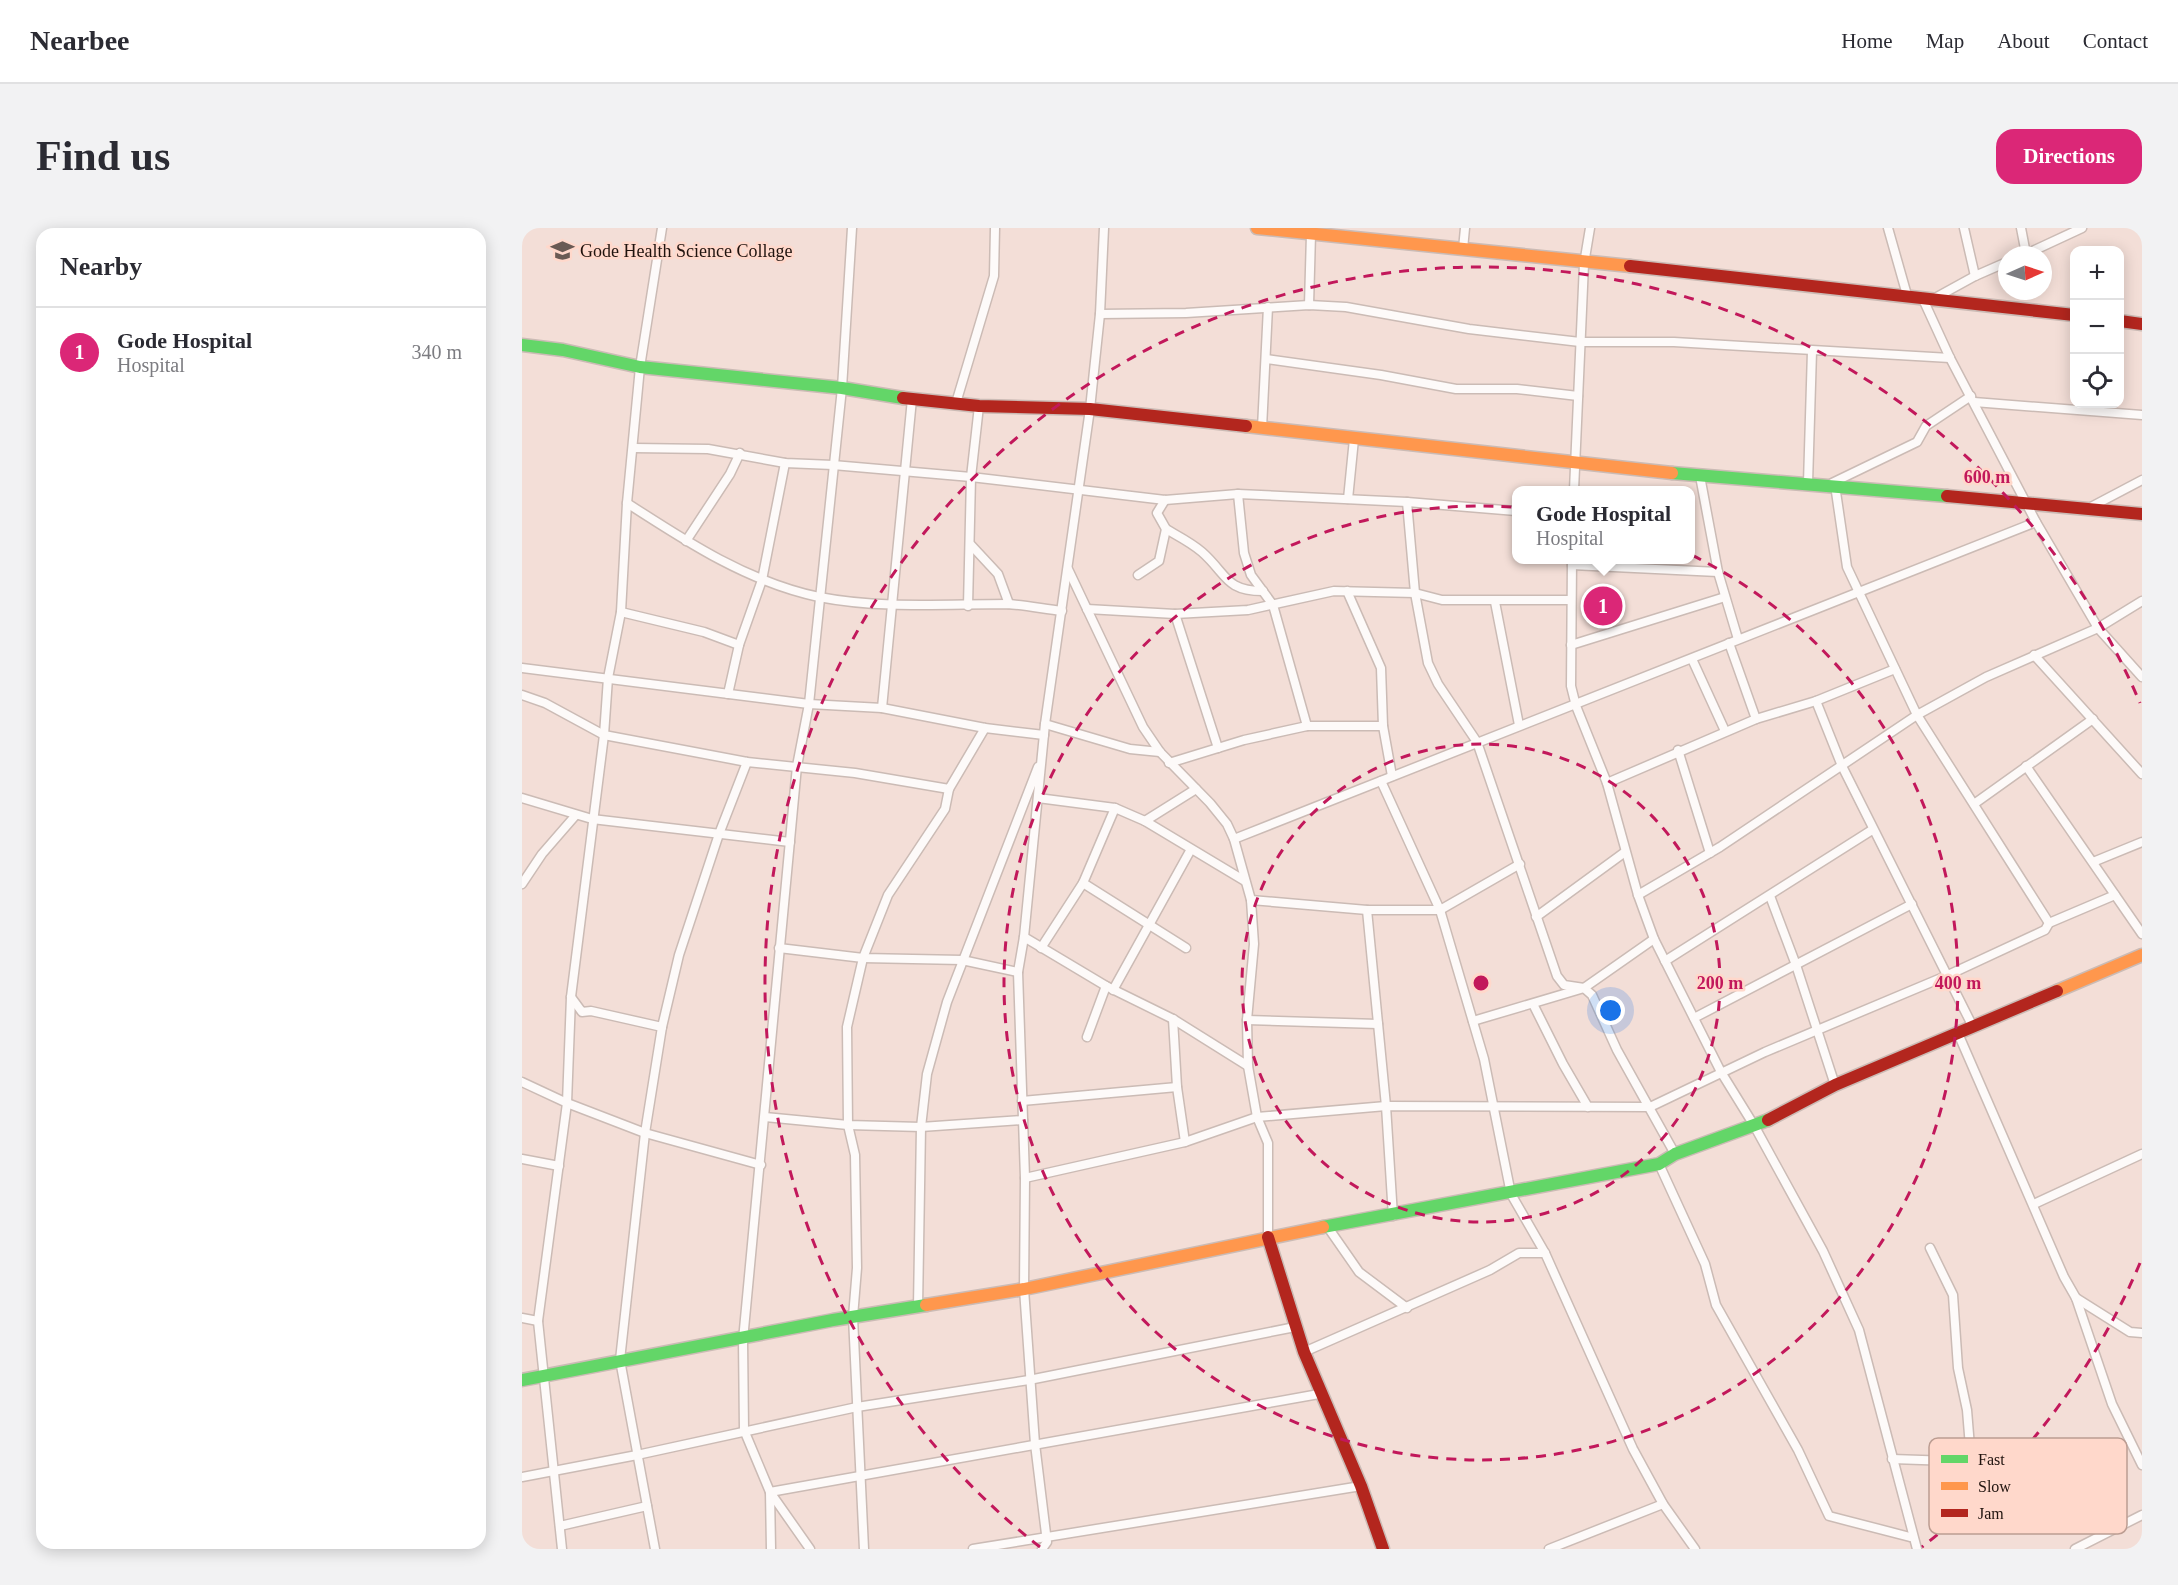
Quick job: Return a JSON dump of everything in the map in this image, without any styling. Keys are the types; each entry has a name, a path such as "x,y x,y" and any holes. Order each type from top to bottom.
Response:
{"street":[{"path":"562,1549 538,1321 567,1104 571,997 604,735 608,678 621,612 627,502 640,367 662,228"},
{"path":"810,1549 770,1492 744,1430 743,1340 797,766 809,704 842,388 852,228"},
{"path":"956,402 994,276 995,228"},
{"path":"1053,1549 1045,1543 1029,1380 1024,1288 1025,1178 1018,972 1024,938 1045,724 1090,409 1100,314 1104,228"},
{"path":"1257,228 1584,264 1907,295 2070,315"},
{"path":"1463,249 1465,228"},
{"path":"1574,486 1584,264 1590,228"},
{"path":"1888,228 1907,295"},
{"path":"1964,228 1975,276"},
{"path":"2021,228 2024,246"},
{"path":"2043,246 2082,228"},
{"path":"1309,305 1311,234"},
{"path":"1928,298 1998,266"},
{"path":"1928,298 1950,358 2036,522 2098,628 2142,677"},
{"path":"1100,314 1186,313 1309,305 1382,312 1469,329 1580,342 1674,342 1950,358"},
{"path":"1262,428 1268,307"},
{"path":"2124,322 2142,324"},
{"path":"522,345 563,350 640,367 842,388 979,406 1090,409 1700,476 1832,485 2142,514"},
{"path":"1808,483 1812,351"},
{"path":"1266,359 1381,375 1456,389 1517,389 1578,396"},
{"path":"882,708 894,604 912,399"},
{"path":"1832,485 1917,442 1926,426 1972,399 2142,415"},
{"path":"968,606 971,477 979,406"},
{"path":"1348,499 1354,439"},
{"path":"634,448 708,449 740,453 785,464 833,465 971,477 1165,500 1238,494 1407,502 1512,511"},
{"path":"686,541 730,474 740,453"},
{"path":"728,694 739,645 762,580 785,464"},
{"path":"1700,476 1718,572 1738,639"},
{"path":"2087,509 2142,480"},
{"path":"1832,485 1847,567 1917,715 2049,923"},
{"path":"1238,494 1244,553 1251,575 1273,605 1307,726"},
{"path":"1165,500 1157,513 1166,529 1202,552 1228,581 1244,591 1263,591"},
{"path":"627,502 686,541 762,580 820,597 894,604 968,606 1009,604 1062,611"},
{"path":"1407,502 1415,593 1428,663 1438,684 1477,742 1560,983 1584,988 1597,1002 1617,1050 1675,1154"},
{"path":"1234,839 1519,725 1576,706 1692,660 1738,639 2036,522"},
{"path":"1138,575 1159,561 1166,529"},
{"path":"971,545 998,573 1009,604"},
{"path":"1572,564 1571,686 1576,706 1607,783 1638,895 1654,939 1721,1072 1755,1128 1823,1251 1859,1330 1879,1396 1892,1459 1917,1549"},
{"path":"1601,564 1718,572"},
{"path":"1067,566 1073,584 1143,727 1169,763 1227,824 1234,839 1251,900 1254,944 1246,1020 1248,1066 1257,1118 1269,1149 1268,1237 1295,1327 1319,1394 1361,1486 1383,1549"},
{"path":"1087,609 1175,614 1248,610 1347,591 1415,593 1442,600 1495,602 1571,600"},
{"path":"1347,591 1381,668 1383,726 1392,776"},
{"path":"1571,645 1725,597"},
{"path":"1638,895 1710,853 1917,715 2034,655 2098,628 2142,601"},
{"path":"1495,602 1519,725"},
{"path":"621,612 704,632 739,645"},
{"path":"1175,614 1218,748"},
{"path":"1729,643 1756,719"},
{"path":"2034,655 2142,774"},
{"path":"1692,660 1725,731"},
{"path":"522,668 809,704 882,708 985,728 1044,735"},
{"path":"1607,783 1725,731 1816,701 1895,669"},
{"path":"522,695 545,703 604,735 747,762 797,766 949,789"},
{"path":"1816,701 1842,766 1872,830 1912,904 1972,1025"},
{"path":"1974,804 2093,719"},
{"path":"1045,724 1130,749 1160,752"},
{"path":"1169,763 1307,726 1383,726"},
{"path":"864,1549 863,1475 857,1407 854,1317 857,1268 855,1155 848,1125 847,1027 863,958 888,895 945,809 949,789 985,728"},
{"path":"1678,750 1710,853"},
{"path":"918,1308 921,1127 927,1074 947,1002 962,960 1043,754"},
{"path":"655,1549 620,1360 645,1133 662,1027 679,955 719,834 747,762"},
{"path":"2026,766 2142,934"},
{"path":"1381,781 1440,910 1495,1105 1511,1194 1545,1253 1633,1449 1663,1504 1695,1549"},
{"path":"1144,821 1196,789"},
{"path":"522,798 575,816 592,819 790,842"},
{"path":"1038,798 1115,808 1144,821 1245,881"},
{"path":"1041,948 1083,883 1115,808"},
{"path":"522,884 542,854 575,816"},
{"path":"1665,961 1872,830"},
{"path":"2094,862 2142,842"},
{"path":"1087,1037 1109,988 1190,850"},
{"path":"1536,918 1625,852"},
{"path":"1251,900 1366,910 1440,910 1520,864"},
{"path":"1083,883 1186,948"},
{"path":"1025,1178 1185,1142 1257,1118 1386,1106 1650,1107 1721,1072 1946,976 2045,930 2049,923 2115,895"},
{"path":"1770,896 1796,965 1835,1085"},
{"path":"1694,1018 1912,904"},
{"path":"1366,910 1386,1106 1393,1216"},
{"path":"1024,938 1109,988 1173,1019 1248,1066"},
{"path":"1473,1021 1584,988 1654,939"},
{"path":"779,948 863,958 962,960 1018,972"},
{"path":"522,1380 620,1360 743,1340 854,1317 918,1308 1024,1288 1268,1237 1511,1194 1659,1164 1675,1154 1755,1128 1835,1085 1957,1031 2142,955"},
{"path":"571,997 582,1012 591,1011 662,1027"},
{"path":"1533,1004 1588,1107"},
{"path":"1173,1019 1177,1087 1185,1142"},
{"path":"1246,1020 1378,1024"},
{"path":"1957,1031 2064,1277 2076,1298 2112,1404 2142,1465"},
{"path":"522,1082 567,1104 645,1133 761,1165"},
{"path":"1022,1101 1177,1087"},
{"path":"765,1117 848,1125 921,1127 1023,1120"},
{"path":"2034,1204 2142,1154"},
{"path":"522,1159 559,1166"},
{"path":"1659,1164 1704,1264 1716,1305 1797,1450 1829,1516 1910,1537"},
{"path":"1327,1226 1359,1272 1407,1308"},
{"path":"1930,1248 1953,1295 1958,1368 1967,1410 1969,1438"},
{"path":"1304,1352 1490,1270 1519,1253 1545,1253"},
{"path":"2076,1298 2130,1332 2142,1333"},
{"path":"522,1318 538,1321"},
{"path":"522,1477 637,1455 857,1407 1029,1380 1295,1327"},
{"path":"770,1492 1319,1394"},
{"path":"2132,1441 2142,1437"},
{"path":"1892,1459 1929,1460"},
{"path":"973,1549 1045,1543 1361,1486"},
{"path":"770,1492 771,1549"},
{"path":"1549,1549 1663,1504"},
{"path":"560,1526 647,1506"},
{"path":"2127,1524 2142,1515"},
{"path":"2075,1549 2092,1545 2110,1534"}],"traffic: fast":[{"path":"522,345 563,350 640,367 842,388 903,398"},
{"path":"1672,473 1947,496"},
{"path":"1323,1227 1659,1164 1675,1154 1768,1120"},
{"path":"522,1380 833,1320 926,1305"}],"traffic: slow":[{"path":"1257,228 1630,266"},
{"path":"1246,426 1672,473"},
{"path":"2057,991 2142,955"},
{"path":"926,1305 1024,1289 1323,1227"}],"traffic: jam":[{"path":"1630,266 2070,315"},
{"path":"2124,322 2142,324"},
{"path":"903,398 979,406 1090,409 1246,426"},
{"path":"1947,496 2142,514"},
{"path":"1768,1120 1835,1085 2057,991"},
{"path":"1268,1237 1304,1352 1361,1486 1383,1549"}],"place":[{"name":"Gode Health Science Collage","path":"562,251"},
{"name":"Gode Hospital","path":"1603,606"}]}
